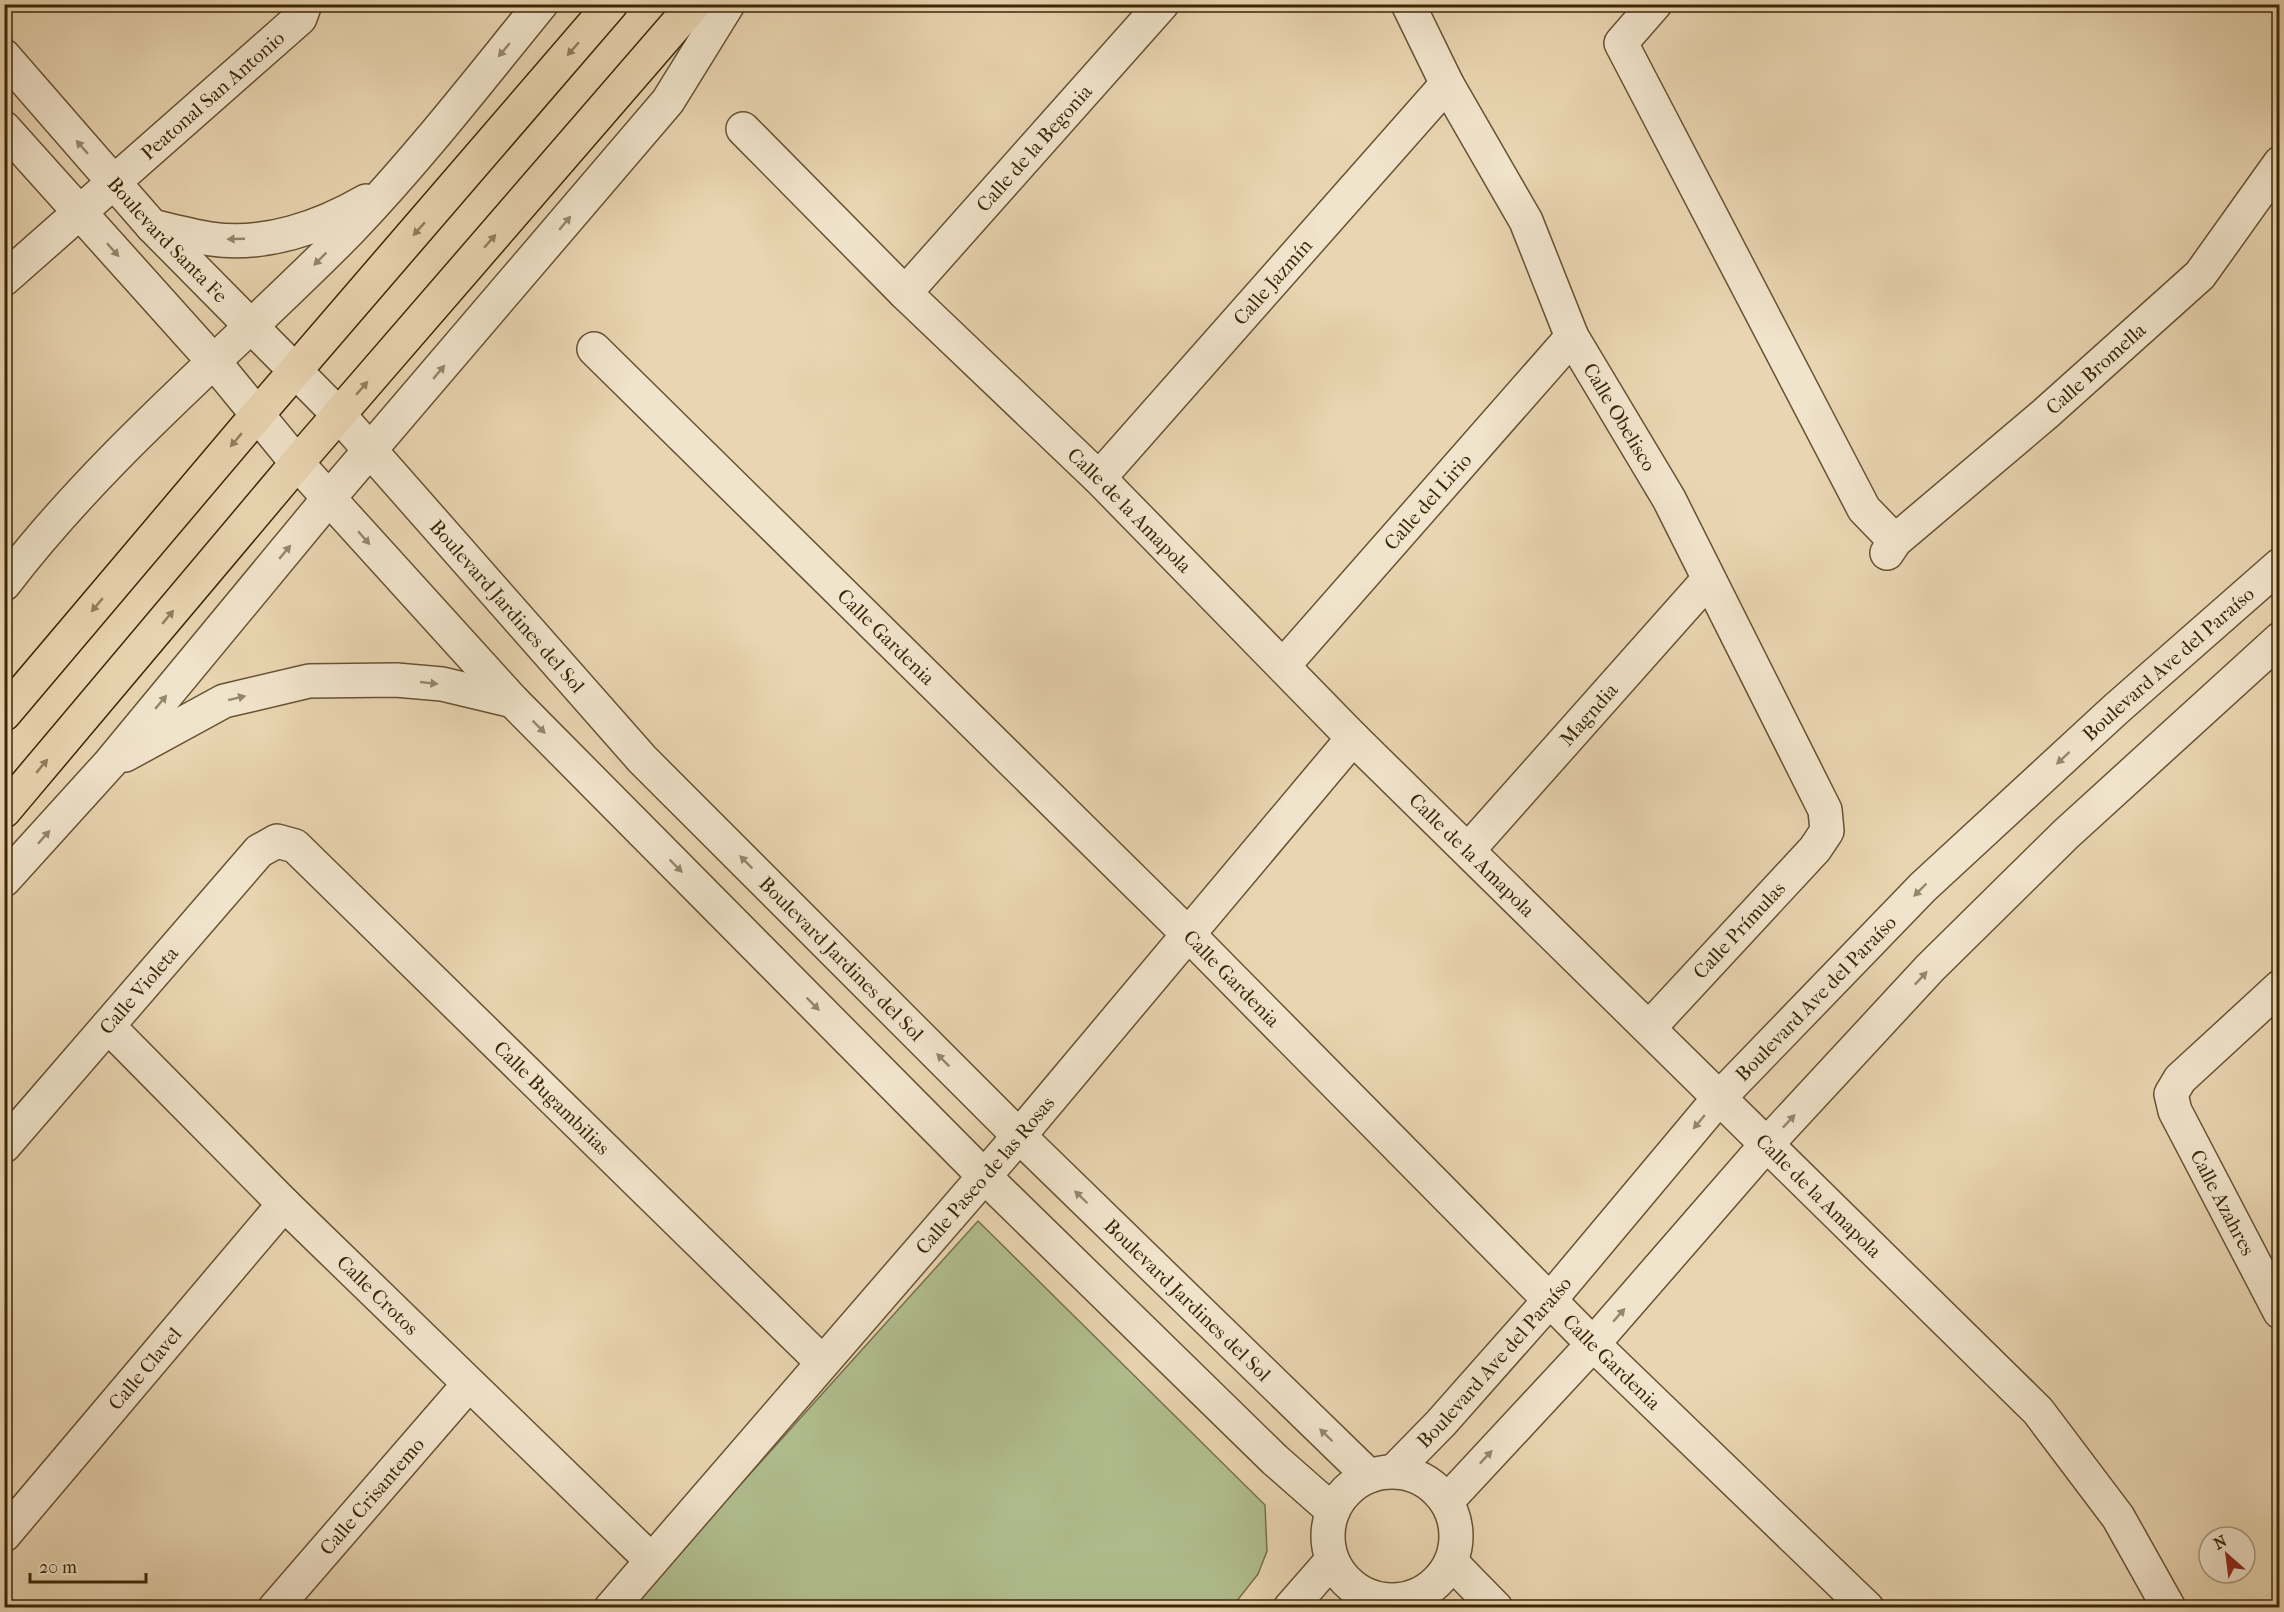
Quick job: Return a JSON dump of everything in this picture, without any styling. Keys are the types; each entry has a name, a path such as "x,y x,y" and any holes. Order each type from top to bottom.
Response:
{"main road":[{"path":"4,714 257,415 611,4"},
{"path":"4,811 297,463 694,4"}],"street":[{"name":"Peatonal San Antonio","path":"4,279 300,18 305,4"},
{"path":"4,584 31,550 157,416 215,363 389,188 541,4"},
{"path":"4,880 110,763 329,498 372,452 668,101 728,4"},
{"name":"Calle de la Begonia","path":"905,293 1162,4"},
{"name":"Calle Obelisco","path":"1408,4 1447,84 1526,221 1572,337 1669,499 1825,810 1827,831"},
{"name":"Calle Bromella","path":"1655,4 1621,43 1864,509 1891,547 2045,414 2200,275 2280,162"},
{"name":"Boulevard Santa Fe","path":"4,56 152,226 339,415"},
{"name":"Calle Jazmín","path":"1099,478 1447,84"},
{"path":"4,128 215,363 297,463 513,701 984,1176 1275,1460 1333,1511"},
{"name":"Calle de la Amapola","path":"743,129 905,293 1099,478 1353,738 2038,1412 2118,1516 2169,1608"},
{"path":"152,226 214,239 275,238 339,216 389,188"},
{"name":"Calle del Lirio","path":"1283,666 1572,337"},
{"name":"Calle Gardenia","path":"594,349 1189,935 1549,1301 1867,1608"},
{"name":"Boulevard Jardines del Sol","path":"339,415 642,759 1019,1136 1381,1474"},
{"name":"Boulevard Ave del Paraíso","path":"1381,1474 1441,1423 1549,1301 1719,1098 1923,887 2116,709 2280,565"},
{"name":"Magndia","path":"1468,849 1708,580"},
{"path":"1447,1501 1593,1344 1766,1145 1947,951 2066,834 2280,639"},
{"path":"110,763 224,701 309,681 396,680 442,684 513,701"},
{"name":"Calle Paseo de las Rosas","path":"611,1608 1019,1136 1353,738"},
{"name":"Calle Prímulas","path":"1649,1028 1815,849 1827,831"},
{"name":"Calle Violeta","path":"4,1146 259,851 277,841"},
{"name":"Calle Bugambilias","path":"277,841 295,846 822,1362"},
{"name":"Calle Azahres","path":"2280,987 2180,1079 2170,1094 2175,1111 2280,1312"},
{"name":"Calle Crotos","path":"108,1026 284,1204 651,1560"},
{"name":"Calle Clavel","path":"4,1535 284,1204"},
{"name":"Calle Crisantemo","path":"275,1608 469,1384"},
{"path":"1381,1474 1424,1480 1447,1501 1455,1521 1457,1541 1451,1562 1434,1585 1400,1603 1366,1595 1346,1581 1332,1560 1328,1535 1333,1511 1348,1490 1381,1474"},
{"path":"1290,1608 1332,1560"},
{"path":"1451,1562 1496,1608"}],"green space":[{"path":"978,1221 1265,1505 1267,1551 1258,1574 1232,1607 629,1608"}]}
